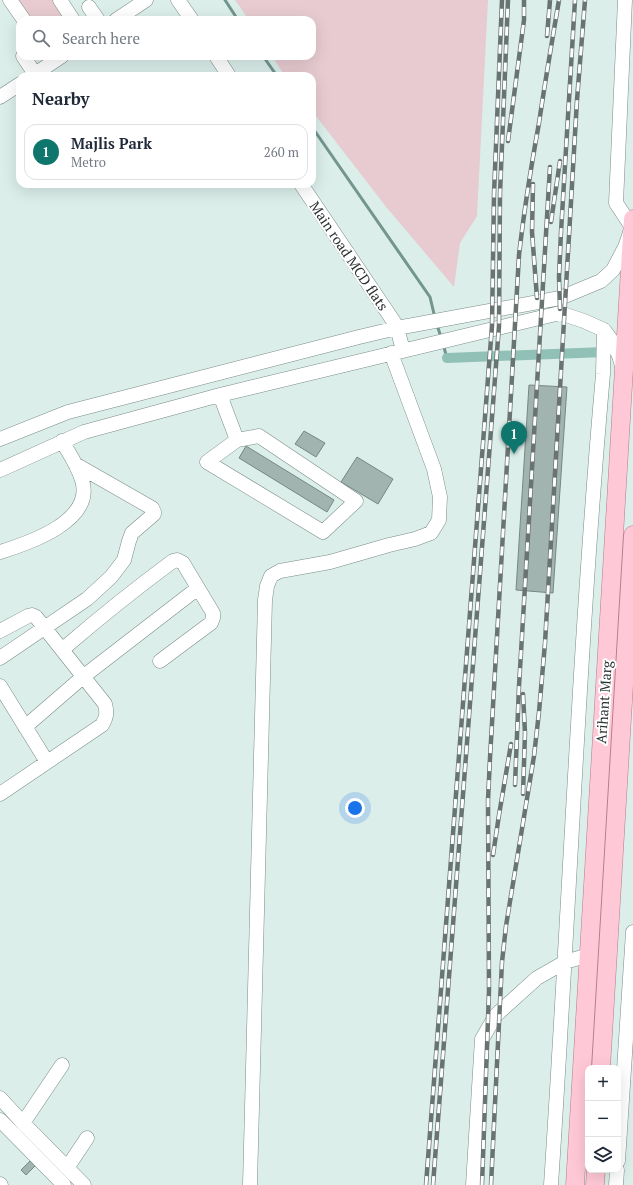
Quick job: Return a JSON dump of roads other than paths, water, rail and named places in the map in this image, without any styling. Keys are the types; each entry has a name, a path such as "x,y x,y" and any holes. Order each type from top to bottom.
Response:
{"main road":[{"name":"Arihant Marg","path":"575,1185 633,223"},
{"name":"Arihant Marg","path":"601,1065 633,535"},
{"path":"604,711 622,712"},
{"path":"595,1185 596,1173"}],"street":[{"path":"10,0 21,16"},
{"path":"60,0 70,16"},
{"path":"178,0 189,16"},
{"path":"0,439 68,412 397,328 560,298 601,281 613,270 625,246 633,223 616,203 625,0"},
{"path":"121,16 138,2"},
{"path":"89,7 95,16"},
{"path":"25,60 31,72"},
{"path":"37,72 51,60"},
{"path":"219,60 226,72"},
{"path":"1,96 16,87"},
{"name":"Main road MCD flats","path":"250,1185 265,600 267,586 271,576 280,571 330,562 415,539 431,533 439,520 440,497 434,469 396,367 397,328 304,188"},
{"path":"0,470 84,432 220,395 397,351 450,340 560,313 584,321 613,342 625,369"},
{"path":"551,1185 583,647 604,361 604,335"},
{"path":"220,395 237,440"},
{"path":"259,436 356,501 323,532 207,462 237,440 259,436"},
{"path":"0,552 41,536 67,521 79,509 84,488 82,480 62,441"},
{"path":"0,658 86,599 110,577 124,560 128,541 132,533 154,514 152,508 75,464"},
{"path":"63,650 112,607 173,561 177,560 183,563 212,613 213,618 211,623 160,661"},
{"path":"25,727 84,676 198,588"},
{"path":"0,631 28,616 32,615 36,617 84,676 105,704 107,710 106,717 102,724 0,794"},
{"path":"0,686 47,762"},
{"path":"620,1137 625,1084 633,932"},
{"path":"473,1185 482,1039 496,1015 537,978 565,962 589,955"},
{"path":"23,1123 62,1065"},
{"path":"2,1104 23,1123 84,1185"},
{"path":"0,1120 64,1185"},
{"path":"67,1168 87,1138"},
{"path":"616,1185 617,1173"}],"waterway":[{"path":"225,0 235,16"},
{"path":"266,60 274,72"},
{"path":"316,133 430,297 435,318"},
{"path":"437,325 441,337"},
{"path":"443,344 447,358"},
{"path":"447,358 608,351"}],"railway":[{"path":"426,1185 492,326 494,194 502,0"},
{"path":"433,1185 499,326 500,194 508,0"},
{"path":"508,141 524,20 524,0"},
{"path":"547,36 550,0"},
{"path":"482,1185 489,991 488,800 519,255 528,189 559,0"},
{"path":"560,309 559,277 561,232 575,0"},
{"path":"491,1185 502,962 506,926 534,756 545,643 577,100 585,0"},
{"path":"551,222 560,161"},
{"path":"515,785 519,686 550,167"},
{"path":"533,184 532,232 537,298"},
{"path":"523,694 525,733 523,794"},
{"path":"493,855 511,744"}],"place":[{"name":"Majlis Park","path":"514,454"}]}
